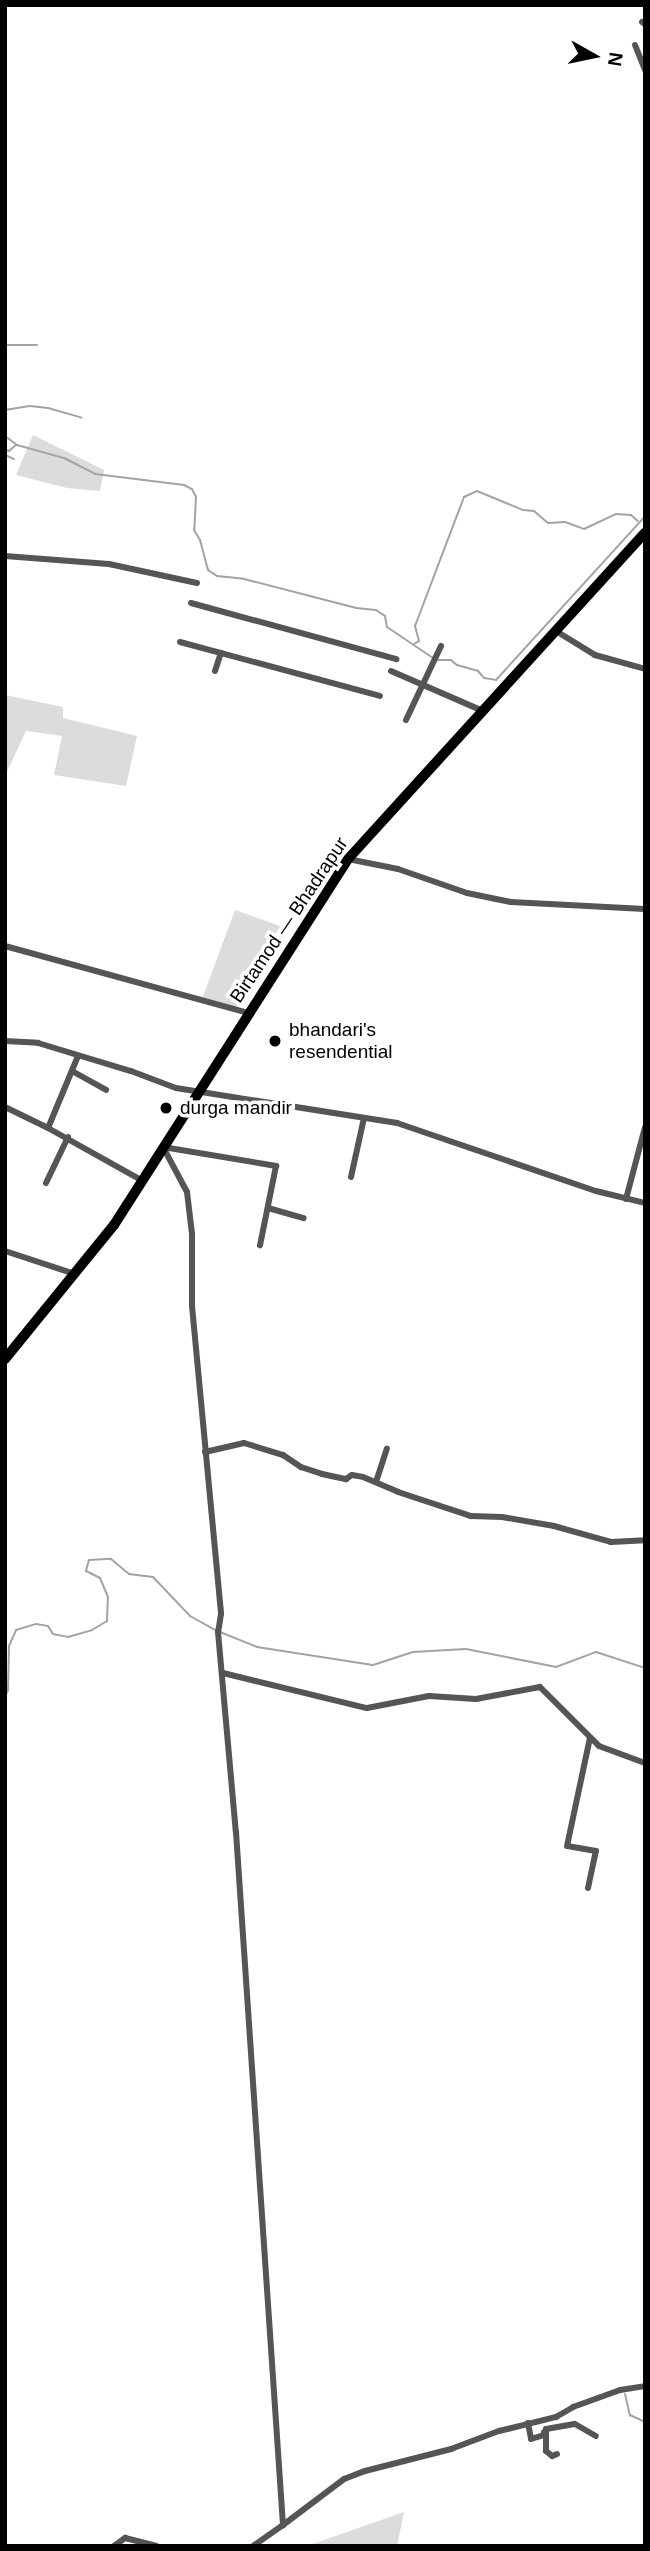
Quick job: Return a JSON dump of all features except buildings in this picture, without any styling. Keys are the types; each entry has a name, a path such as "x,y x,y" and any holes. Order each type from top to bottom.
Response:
{"main road":[{"name":"Birtamod — Bhadrapur","path":"5,1359 75,1274 143,1181 348,859 645,533"}],"street":[{"path":"635,45 645,70"},
{"path":"5,556 109,564 197,583"},
{"path":"191,603 396,659"},
{"path":"556,631 595,655 645,669"},
{"path":"180,642 380,696"},
{"path":"405,720 441,646"},
{"path":"215,671 221,653"},
{"path":"391,671 483,711"},
{"path":"348,859 398,869 467,893 511,902 645,909"},
{"path":"5,946 248,1013"},
{"path":"6,1043 38,1043 198,1093 397,1123 645,1203"},
{"path":"48,1128 78,1056"},
{"path":"72,1071 106,1090"},
{"path":"5,1107 68,1137 143,1181"},
{"path":"351,1177 364,1118"},
{"path":"626,1199 645,1127"},
{"path":"46,1183 68,1137"},
{"path":"163,1147 276,1166 260,1245"},
{"path":"163,1147 187,1192 192,1234 192,1306 223,1673 282,2525"},
{"path":"268,1209 304,1218"},
{"path":"5,1251 75,1274"},
{"path":"205,1452 244,1443 284,1455 301,1467 322,1474 346,1479 352,1475 471,1516 502,1517 554,1526 611,1542 645,1541"},
{"path":"376,1482 387,1449"},
{"path":"223,1673 367,1708 429,1696 476,1699 540,1687 598,1746 645,1763"},
{"path":"589,1888 596,1851 567,1846 590,1738"},
{"path":"253,2546 344,2479 542,2420 620,2390 645,2386"},
{"path":"542,2420 547,2451 552,2456 557,2454"},
{"path":"528,2423 531,2439 544,2435"},
{"path":"544,2435 546,2429 569,2424 584,2427 596,2436"},
{"path":"114,2546 125,2538 156,2546"}],"shaded area":[{"path":"33,435 104,470 100,491 67,488 16,475"},
{"path":"5,695 63,707 63,718 137,736 126,786 54,775 62,736 26,731 5,776"},
{"path":"235,910 280,926 236,1008 202,999"},
{"path":"404,2512 397,2546 307,2546"}],"waterway":[{"path":"5,345 37,345"},
{"path":"5,410 30,406 82,418"},
{"path":"5,436 17,445 64,458 95,474 184,485 192,489 196,497 194,530 200,540 208,570 217,576 244,579 356,608 376,610 385,616 387,627 433,658"},
{"path":"5,449 9,451 16,445"},
{"path":"5,455 14,459"},
{"path":"414,644 419,641 415,626 464,497 477,491 523,510 534,511 548,523 565,522 584,529 616,514 631,515 638,521"},
{"path":"438,660 451,660 457,665 478,671 484,678 496,680 645,516"},
{"path":"5,1696 8,1690 9,1646 16,1630 36,1624 48,1626 53,1634 68,1637 92,1630 107,1621 108,1597 100,1578 86,1571 89,1560 111,1559 129,1574 153,1577 190,1616 215,1630"},
{"path":"220,1632 257,1647 373,1665 413,1652 466,1649 556,1667 596,1652 645,1668"},
{"path":"625,2394 630,2415 645,2422"}],"place":[{"name":"bhandari's resendential","path":"275,1041"},
{"name":"durga mandir","path":"166,1108"}]}
